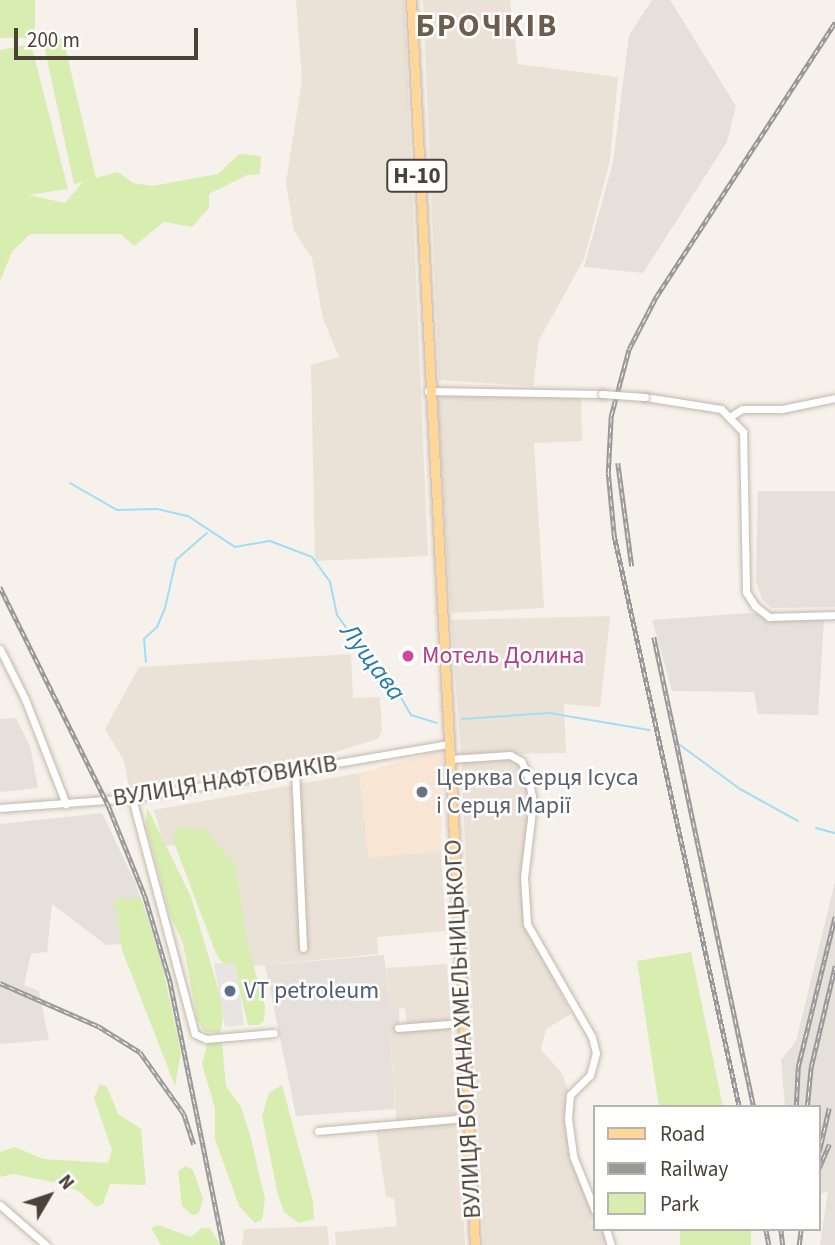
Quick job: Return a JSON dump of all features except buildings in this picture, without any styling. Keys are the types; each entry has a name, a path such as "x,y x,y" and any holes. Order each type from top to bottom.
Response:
{"main road":[{"name":"ВУЛИЦЯ БОГДАНА ХМЕЛЬНИЦЬКОГО","path":"411,0 428,391 475,1245"}],"street":[{"path":"428,391 602,394 645,397 721,409 731,416 743,432 746,460 746,592 769,617 835,615"},
{"path":"731,416 742,409 782,409 835,397"},
{"path":"0,649 25,699 66,804"},
{"name":"ВУЛИЦЯ НАФТОВИКІВ","path":"0,808 132,798 448,744"},
{"path":"450,759 510,755 521,761 527,773 533,802 524,877 527,923 592,1037 596,1053 590,1075 570,1096 568,1119 573,1156 594,1208"},
{"path":"295,770 303,948"},
{"path":"132,798 195,1034 206,1039 274,1033"},
{"path":"398,1028 461,1023"},
{"path":"318,1132 467,1118"},
{"path":"0,1205 46,1245"}],"shaded area":[{"path":"296,0 404,0 428,556 315,561 311,365 339,357 323,319 312,258 294,231 286,183 302,80"},
{"path":"423,0 510,0 518,64 618,77 610,161 584,259 539,340 533,386 439,380"},
{"path":"652,0 670,0 736,106 727,142 643,273 584,267 613,162 629,35"},
{"path":"437,396 581,397 582,441 534,443 544,608 451,613"},
{"path":"758,491 835,491 835,607 772,608 762,599 756,582"},
{"path":"750,613 824,621 818,715 758,714 754,692 672,691 652,620"},
{"path":"610,616 600,707 564,704 566,753 461,755 451,620"},
{"path":"351,654 353,698 380,697 382,731 378,739 329,754 129,789 124,761 105,729 139,667"},
{"path":"16,718 30,746 38,788 0,792 0,719"},
{"path":"443,750 441,851 369,858 359,773"},
{"path":"497,757 513,759 521,766 531,794 523,917 571,1014 546,1029 541,1050 562,1073 569,1092 572,1155 594,1213 594,1231 603,1231 607,1245 484,1245 461,760"},
{"path":"359,773 369,857 441,851 446,931 377,937 378,954 253,966 207,842 164,846 154,810"},
{"path":"102,813 135,882 156,942 106,945 52,904 47,952 31,954 24,985 39,991 49,1040 0,1044 0,824"},
{"path":"835,882 835,1245 820,1245 828,1191 821,1194 821,1105 785,1105 781,1060 796,1041"},
{"path":"384,955 390,1008 399,1008 400,1033 390,1034 395,1109 296,1116 265,965"},
{"path":"214,963 236,964 244,1025 225,1027"},
{"path":"447,964 451,1021 407,1024 405,1008 390,1009 386,968"},
{"path":"451,1028 457,1117 396,1121 390,1032"},
{"path":"458,1123 465,1245 336,1245 335,1232 397,1226 394,1199 386,1196 376,1129"},
{"path":"327,1226 329,1245 242,1245 244,1229"}],"green space":[{"path":"0,0 35,0 35,38 0,38"},
{"path":"63,38 96,178 118,172 133,183 152,186 218,174 239,154 261,156 260,174 247,175 209,194 209,208 192,227 164,222 134,246 121,234 30,234 12,252 0,281 0,50 31,44 68,189 28,195 65,203 83,182 74,184 43,41"},
{"path":"147,807 191,897 220,995 223,1019 220,1033 205,1032 197,1019 183,943 170,915 146,826"},
{"path":"177,827 206,830 235,865 247,942 265,1006 264,1021 258,1025 248,1025 236,977 217,956 173,840"},
{"path":"141,898 162,964 181,1053 175,1086 122,950 115,899"},
{"path":"691,952 723,1105 659,1105 637,961"},
{"path":"208,1041 222,1043 226,1086 241,1107 250,1135 265,1199 262,1220 255,1223 239,1206 215,1139 215,1108 202,1064"},
{"path":"100,1084 107,1087 118,1114 141,1129 146,1185 110,1184 103,1204 96,1207 80,1192 58,1183 13,1174 0,1177 0,1152 15,1147 43,1159 108,1163 112,1150 94,1098"},
{"path":"282,1085 313,1201 314,1219 299,1223 284,1212 278,1195 262,1116 269,1093"},
{"path":"186,1166 193,1170 203,1198 199,1213 192,1215 182,1206 178,1171"},
{"path":"158,1225 191,1237 202,1228 210,1228 221,1245 161,1245 151,1228"},
{"path":"680,1231 751,1231 751,1245 680,1245"}],"waterway":[{"name":"Лущава","path":"70,483 117,510 157,509 188,516 235,547 270,541 312,557 330,582 337,615 373,665 396,689 411,715 437,723"},
{"path":"146,662 144,639 157,627 165,608 176,560 207,533"},
{"name":"Лущава","path":"462,719 549,713 650,730"},
{"name":"Лущава","path":"680,745 740,789 798,821"},
{"name":"Лущава","path":"816,828 835,833"}],"railway":[{"path":"739,1105 614,536 608,473 611,416 629,349 656,297 835,22"},
{"path":"618,463 632,566"},
{"path":"0,587 109,807 145,896 170,981 223,1245"},
{"path":"654,637 754,1105"},
{"path":"796,1105 798,1067 835,916"},
{"path":"807,1105 811,1067 835,966"},
{"path":"0,983 98,1026 140,1052 184,1114 194,1144"},
{"path":"821,1143 829,1108"},
{"path":"821,1163 829,1144"},
{"path":"766,1231 769,1245"},
{"path":"781,1231 783,1245"},
{"path":"799,1245 801,1231"}],"place":[{"name":"Мотель Долина","path":"408,656"},
{"name":"Церква Серця Ісуса і Серця Марії","path":"422,792"},
{"name":"VT petroleum","path":"230,991"}],"district":[{"name":"БРОЧКІВ","path":"487,26"}]}
